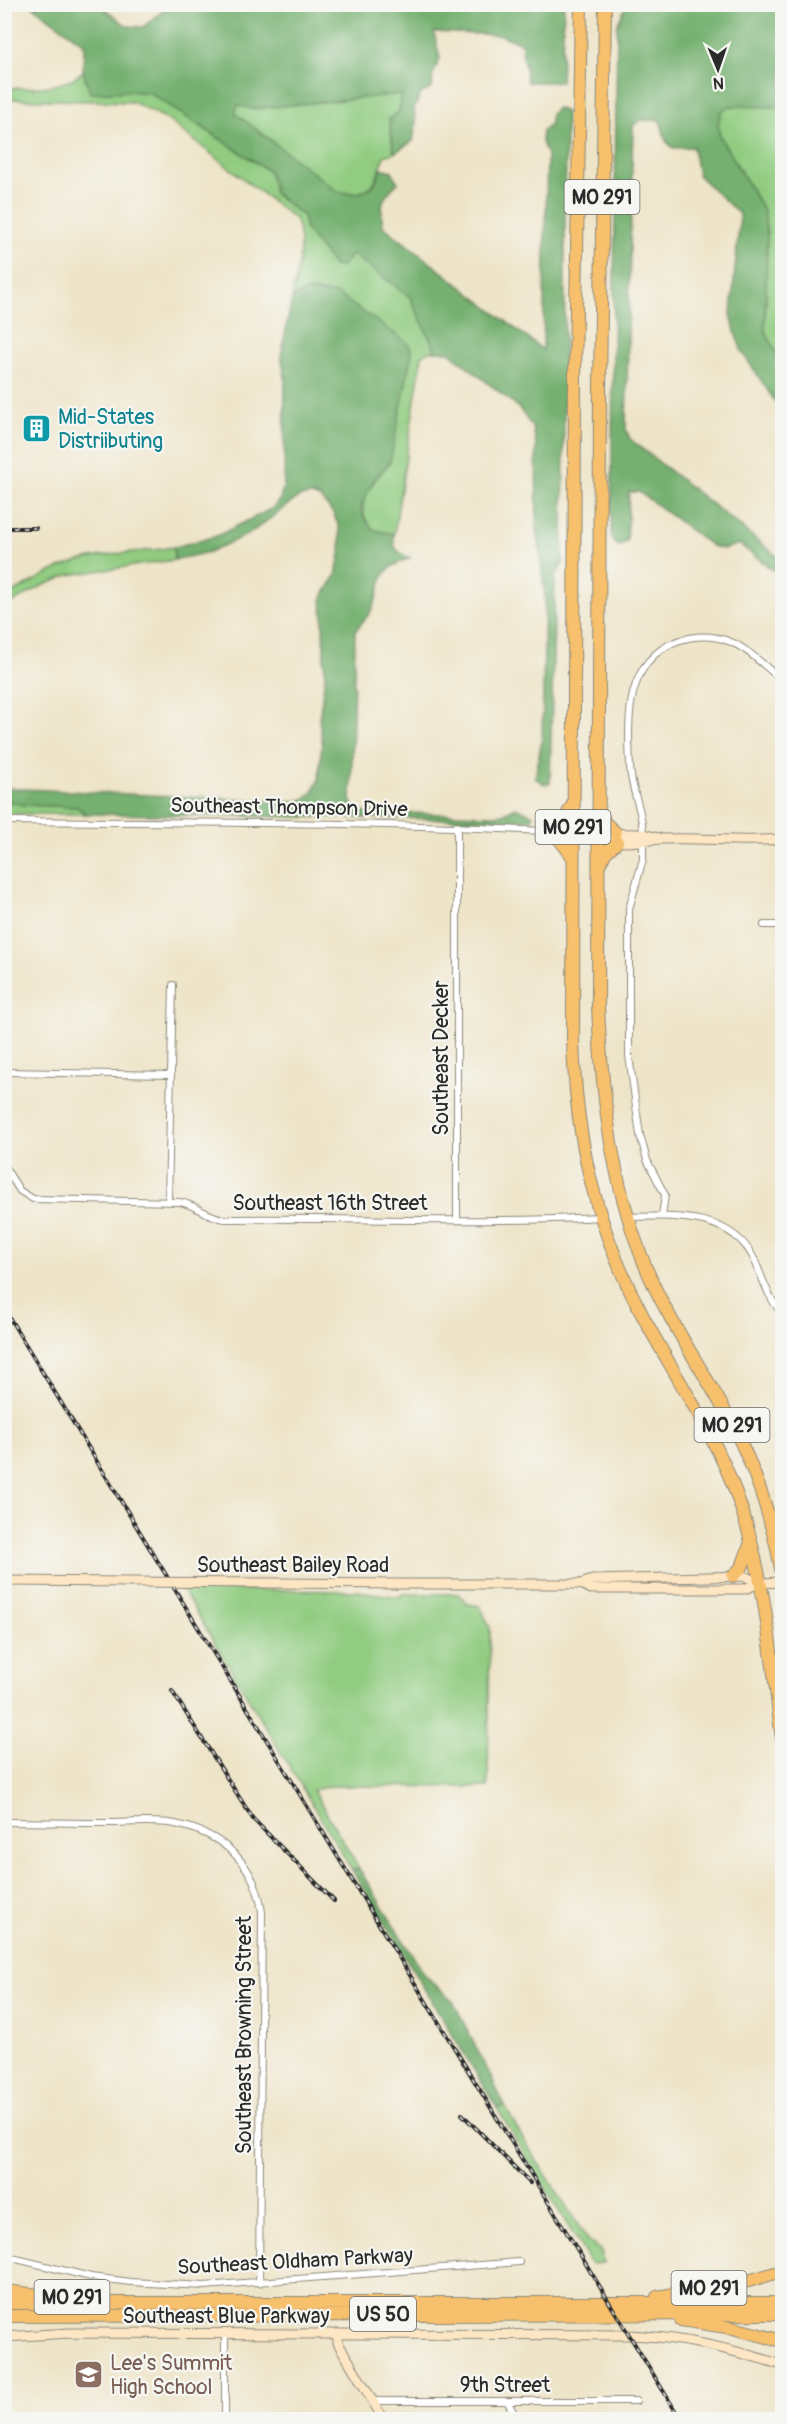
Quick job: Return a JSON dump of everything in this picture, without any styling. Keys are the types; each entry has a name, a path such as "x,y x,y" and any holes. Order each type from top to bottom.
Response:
{"highway":[{"name":"MO 291","path":"581,4 575,374 573,833 575,1089 586,1168 604,1233 644,1319 705,1423 736,1494 760,1583 783,1738"},
{"name":"MO 291","path":"605,4 600,389 598,1005 601,1075 613,1154 628,1217 655,1288 728,1415 741,1444 766,1509 783,1573"},
{"path":"573,857 560,840 549,831 566,817 574,803"},
{"path":"599,809 605,823 616,837 599,867"},
{"path":"733,1576 746,1559 750,1540"},
{"name":"MO 291","path":"637,2308 678,2292 745,2282 783,2271"},
{"name":"MO 291","path":"4,2291 48,2296 132,2298 138,2302"},
{"name":"US 50","path":"4,2303 138,2302 637,2308 783,2314"},
{"name":"US 50","path":"4,2316 637,2308 783,2303"},
{"name":"MO 291","path":"637,2308 783,2341"},
{"name":"MO 291","path":"4,2324 53,2320 122,2320 128,2316"}],"main road":[{"path":"573,833 735,842 783,839"},
{"name":"Southeast Bailey Road","path":"4,1581 581,1584 592,1580 744,1576 760,1583"},
{"name":"Southeast Bailey Road","path":"581,1584 591,1589 744,1589 760,1583 783,1582"},
{"name":"Southeast Blue Parkway","path":"4,2337 70,2332 628,2335 697,2341 783,2364"},
{"path":"338,2334 338,2343 384,2420"}],"street":[{"path":"662,1216 665,1195 647,1160 639,1135 633,1101 629,1047 629,909 643,860 643,822 631,778 630,704 638,676 651,658 663,648 682,640 709,637 733,643 783,680"},
{"name":"Southeast Thompson Drive","path":"4,822 457,826 573,833"},
{"name":"Southeast Decker","path":"457,826 457,1220"},
{"path":"764,925 783,925"},
{"path":"168,1201 172,985"},
{"path":"4,1072 170,1075"},
{"name":"Southeast 16th Street","path":"4,1166 20,1191 27,1197 40,1200 168,1201 188,1204 210,1216 224,1219 545,1220 600,1217"},
{"path":"628,1217 662,1216 720,1225 735,1235 749,1250 769,1295 783,1313"},
{"name":"Southeast Browning Street","path":"4,1822 175,1824 210,1836 229,1848 250,1872 258,1888 262,1912 259,2283"},
{"name":"Southeast Oldham Parkway","path":"4,2256 60,2271 131,2282 204,2286 519,2262"},
{"path":"225,2334 225,2420"},
{"name":"9th Street","path":"374,2401 636,2402"},
{"path":"507,2401 518,2420"}],"green space":[{"path":"31,5 100,5 127,26 143,27 170,5 564,5 561,82 527,82 521,43 500,35 434,32 440,59 433,74 432,88 420,94 414,109 416,124 413,141 394,153 389,119 399,112 401,94 252,109 238,105 235,113 337,191 359,193 365,191 375,183 381,168 392,171 398,183 383,202 383,226 543,350 547,155 541,140 542,131 549,126 551,114 557,108 566,112 563,563 555,576 550,783 544,784 535,778 542,739 545,598 537,525 536,444 533,428 519,408 449,352 436,351 410,297 352,254 342,267 334,266 306,230 303,216 275,194 269,171 150,93 128,91 90,93 83,71 84,44"},
{"path":"626,5 782,5 782,107 730,106 721,112 718,123 720,137 764,211 767,236 765,331 782,363 782,412 742,352 731,314 740,215 698,175 693,147 673,148 666,141 660,120 641,120 633,125 626,429 630,439 782,560 782,565 773,570 739,544 724,549 712,546 639,492 629,492 627,541 620,546 614,543 611,535 617,26"},
{"path":"83,71 91,93 128,91 150,93 269,171 275,194 303,216 307,230 351,253 410,297 436,351 428,351 422,356 394,534 374,530 363,513 363,504 370,487 390,462 337,294 307,291 292,298 300,248 295,219 165,118 133,102 5,99 4,88 36,88 57,85 67,82"},
{"path":"401,94 399,112 389,119 394,153 384,156 378,174 370,187 357,193 337,191 235,114 238,104 252,109"},
{"path":"730,106 782,107 782,363 765,331 767,236 764,211 720,136 718,123 721,112"},
{"path":"307,291 337,294 408,343 412,352 390,462 374,480 361,506 364,518 374,530 394,534 397,549 410,558 398,563 385,573 372,609 355,632 351,802 355,810 362,812 493,815 503,814 516,807 533,815 532,820 86,814 77,807 25,805 5,801 5,788 291,802 305,799 313,792 319,779 322,742 319,719 325,677 322,598 336,575 341,550 339,527 333,513 320,498 311,495 299,497 249,534 209,552 174,560 174,547 217,536 273,508 280,499 284,485 285,376 281,356 292,298"},
{"path":"174,547 174,560 69,575 42,586 5,607 5,598 67,565 107,555"},
{"path":"4,801 25,805 77,807 85,814 5,814"},
{"path":"182,1589 357,1591 400,1597 402,1594 459,1594 468,1604 480,1606 490,1628 488,1787 332,1786 313,1790 359,1869 352,1870"},
{"path":"359,1869 424,1974 453,2001 505,2106 497,2108 352,1870"},
{"path":"505,2106 517,2129 588,2241 601,2251 603,2263 591,2264 497,2108"}],"railway":[{"path":"4,528 36,528"},
{"path":"4,1309 681,2420"},
{"path":"172,1691 253,1819 334,1901"},
{"path":"462,2114 530,2183"}],"place":[{"name":"Mid-States Distriibuting","path":"37,429"},
{"name":"Lee's Summit High School","path":"89,2375"}]}
